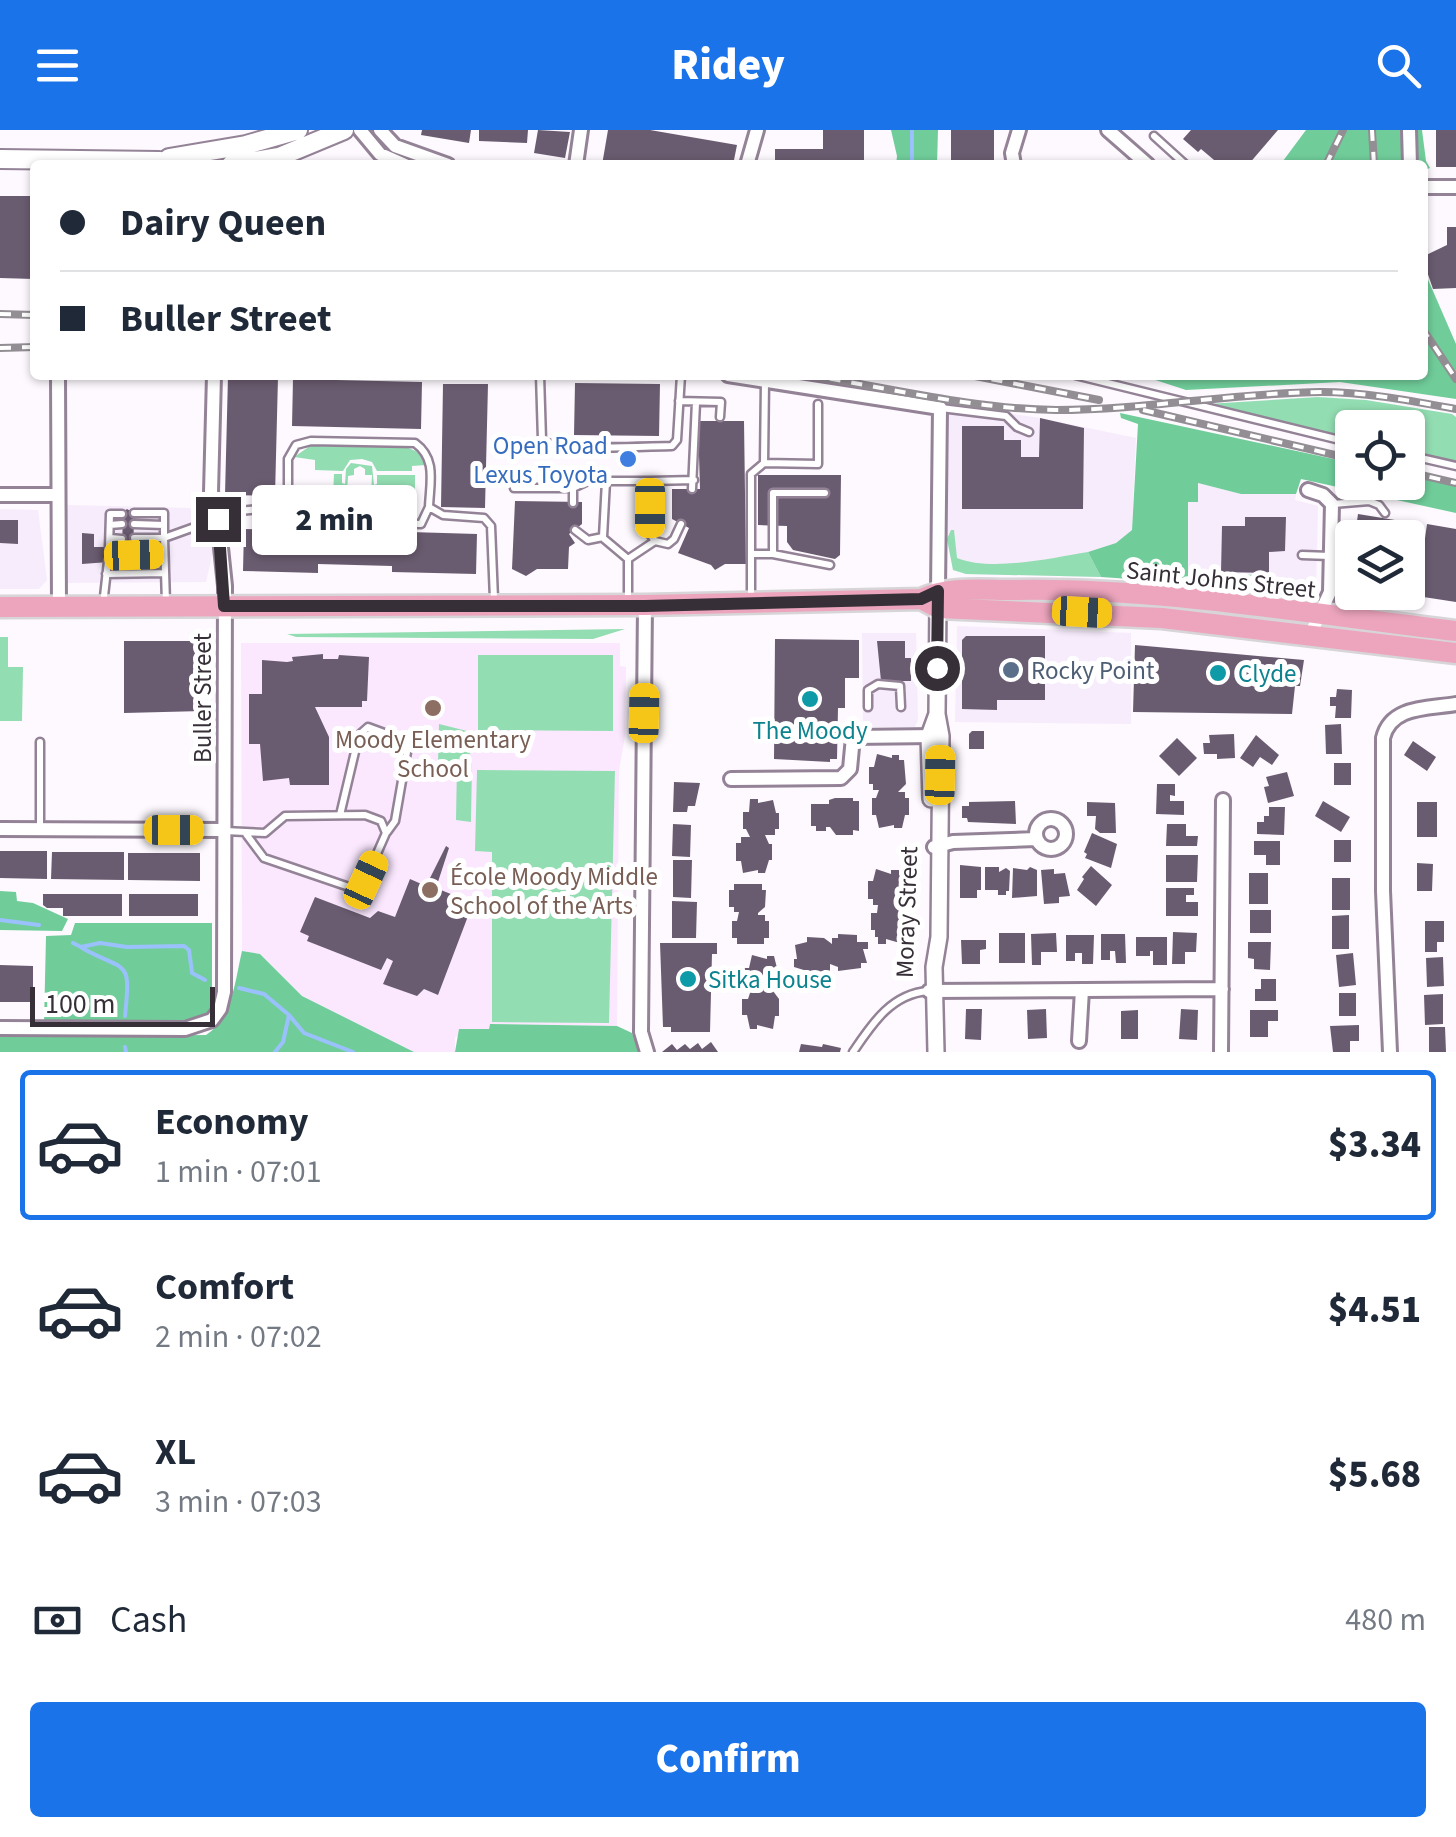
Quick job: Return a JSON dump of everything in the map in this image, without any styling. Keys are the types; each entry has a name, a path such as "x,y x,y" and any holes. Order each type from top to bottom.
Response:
{"main road":[{"path":"164,160 246,145 298,130"},
{"path":"258,160 279,156 344,130"},
{"path":"0,159 30,160"},
{"name":"Saint Johns Street","path":"0,606 637,605 932,599 1108,614 1456,631"},
{"name":"Saint Johns Street","path":"1316,624 1456,653"}],"street":[{"path":"360,130 380,154 394,160"},
{"path":"380,130 395,146 431,160"},
{"path":"577,160 581,130"},
{"path":"748,160 757,130"},
{"path":"1010,160 1019,130"},
{"path":"1108,130 1132,160"},
{"path":"1409,130 1410,160"},
{"path":"1428,186 1456,187"},
{"path":"58,380 58,606"},
{"name":"Buller Street","path":"0,1028 185,1028 212,1020 220,1010 224,992 224,606 218,519 211,492 214,380"},
{"path":"772,380 940,408"},
{"name":"Moray Street","path":"934,1052 931,991 940,937 932,599 940,408"},
{"path":"1308,490 1324,495 1332,504 1330,592 1316,624"},
{"path":"0,495 58,495"},
{"path":"637,605 642,1032 647,1052"},
{"path":"1390,1052 1383,890 1383,738 1389,722 1399,715 1456,704"},
{"path":"731,780 841,778 850,769 854,737 935,736"},
{"path":"1221,1052 1223,800"},
{"path":"0,829 224,830"},
{"path":"937,846 1036,839"},
{"path":"931,991 1222,989"},
{"path":"1079,1042 1082,990"}],"lane":[{"path":"1154,136 1180,160"},
{"path":"540,380 541,432 548,446 672,446 677,440 680,380"},
{"path":"764,463 766,380"},
{"path":"1094,380 1335,440"},
{"path":"679,401 720,402 720,417"},
{"path":"514,488 573,488 588,481 693,484 696,402"},
{"path":"750,603 751,474 764,463 818,464 818,404"},
{"path":"940,408 1006,416 1017,427 1030,432"},
{"path":"134,538 164,538 244,510 281,507 288,503 288,459 296,446 310,441 415,443 428,455 429,506 421,524 293,522 281,507"},
{"path":"1425,459 1456,466"},
{"path":"603,538 606,481"},
{"path":"650,481 650,534 655,541 668,544 681,524"},
{"path":"573,488 573,503"},
{"path":"773,554 773,493 824,493"},
{"path":"1332,504 1369,502 1379,504 1385,513"},
{"path":"429,506 443,516 488,520 494,533 494,606"},
{"path":"134,513 164,513 166,606"},
{"path":"122,514 110,514 109,543 122,539"},
{"path":"110,525 122,524"},
{"path":"134,524 164,526"},
{"path":"574,530 588,540 603,538 628,559 637,605"},
{"path":"628,559 655,541"},
{"path":"134,555 164,554"},
{"path":"751,554 773,554 830,566"},
{"path":"1302,555 1331,556"},
{"path":"103,606 108,562"},
{"path":"106,574 164,573"},
{"path":"868,707 868,690 878,684 900,686 902,707"},
{"path":"246,834 264,858 352,888 364,883 386,833 395,822 407,752 403,738 368,727 363,729 340,816"},
{"path":"40,742 40,829"},
{"path":"224,830 267,832 285,816 340,816 374,817 381,820 386,833"},
{"path":"853,1052 892,1003 931,991"}],"shaded area":[{"path":"949,405 1040,418 1136,438 1132,530 1116,543 1088,552 1101,577 966,574 953,570 947,539"},
{"path":"1198,483 1241,494 1296,494 1295,500 1318,506 1316,595 1307,599 1188,583 1188,502"},
{"path":"68,505 191,508 193,517 206,512 214,547 206,582 65,583 58,511"},
{"path":"0,509 38,510 47,580 39,589 0,589"},
{"path":"957,626 1131,633 1131,724 955,722"},
{"path":"862,633 916,633 915,727 863,727"},
{"path":"241,643 620,643 620,666 626,667 625,736 619,771 617,1026 490,1024 489,1029 455,1037 455,1052 414,1052 302,996 260,954 242,951"}],"green space":[{"path":"891,130 938,130 937,160 897,160"},
{"path":"1306,130 1422,130 1426,160 1284,160"},
{"path":"1428,280 1456,344 1456,399 1340,382 1186,390 1155,380 1428,380"},
{"path":"1318,397 1366,400 1452,414 1456,417 1456,462 1425,455 1425,410 1335,410 1335,436 1207,404"},
{"path":"1120,413 1335,459 1335,486 1301,479 1296,494 1241,494 1198,483 1198,502 1188,502 1188,583 1101,577 1088,552 1116,543 1132,530 1138,424 1121,418"},
{"path":"310,446 406,447 418,452 426,465 412,466 412,471 377,471 372,462 362,459 350,460 343,471 315,470 315,460 294,457"},
{"path":"351,463 372,466 374,485 377,475 415,475 415,499 371,495 372,475 365,475 360,466 354,469 354,475 348,476 347,496 333,496 334,474 342,474 345,484 346,469"},
{"path":"1425,480 1456,486 1456,513 1397,500 1425,500"},
{"path":"951,530 957,558 1004,564 1088,552 1101,577 966,574 953,570 947,539"},
{"path":"1264,575 1263,593 1188,583 1188,576"},
{"path":"625,629 593,639 287,634"},
{"path":"0,637 8,637 8,667 23,667 22,721 0,721"},
{"path":"478,655 613,655 613,731 478,730"},
{"path":"439,724 487,736 487,745 469,754 471,822 456,820 457,763 438,762"},
{"path":"477,770 615,771 609,1023 492,1022 492,852 475,851"},
{"path":"0,891 16,892 17,901 33,903 68,919 62,931 0,930"},
{"path":"75,923 212,923 209,1013 194,1023 44,1024 46,936 71,935"},
{"path":"242,951 260,954 302,996 414,1052 0,1052 0,1037 206,1035 227,1009"},
{"path":"490,1024 617,1026 632,1033 639,1052 455,1052 459,1029 489,1029"}],"building":[{"path":"422,130 471,130 469,143 421,135"},
{"path":"479,130 528,130 527,143 479,141"},
{"path":"538,130 570,132 565,158 534,153"},
{"path":"608,130 650,130 737,145 734,160 603,160"},
{"path":"823,130 864,130 864,160 775,160 775,149 823,149"},
{"path":"951,130 994,130 994,160 951,160"},
{"path":"1191,130 1278,130 1252,160 1214,160 1183,139"},
{"path":"1436,130 1456,130 1456,167 1436,167"},
{"path":"0,196 30,196 30,279 0,278"},
{"path":"1447,227 1456,227 1456,288 1433,289 1428,254 1447,245"},
{"path":"228,380 278,380 275,496 225,495"},
{"path":"293,380 422,382 421,429 292,426"},
{"path":"575,383 660,384 659,436 574,435"},
{"path":"443,384 488,384 485,508 441,507"},
{"path":"1040,418 1084,428 1083,509 962,509 962,426 1004,426 1004,440 1021,440 1021,457 1039,457"},
{"path":"698,421 744,421 746,564 725,564 715,570 678,553 689,528 672,519 672,489 700,489"},
{"path":"758,475 841,475 840,555 835,559 793,550 787,542 787,526 758,525"},
{"path":"515,501 582,502 582,524 569,534 575,543 569,547 568,569 537,569 526,576 512,569"},
{"path":"127,509 134,513 133,567 125,572 122,561 82,564 82,533 94,534 94,547 122,547 123,512"},
{"path":"1358,514 1395,520 1357,520"},
{"path":"1245,517 1286,517 1285,551 1269,552 1269,573 1221,572 1222,526 1245,526"},
{"path":"309,518 410,520 410,532 477,534 476,574 392,572 392,566 318,564 318,573 243,571 244,529 309,530"},
{"path":"0,520 18,520 18,544 0,543"},
{"path":"1427,524 1456,529 1456,602 1425,597"},
{"path":"966,636 1045,636 1045,700 997,700 997,710 962,709 962,640"},
{"name":"The Moody","path":"775,639 859,640 859,678 845,678 845,708 838,708 837,759 774,759"},
{"path":"124,641 203,641 203,711 124,713"},
{"path":"877,641 905,641 905,658 911,658 911,681 881,681"},
{"name":"Clyde","path":"1135,645 1304,660 1300,686 1295,686 1292,714 1133,712"},
{"path":"323,654 323,659 338,659 339,655 369,657 367,701 362,701 362,707 315,707 329,737 329,785 290,785 289,778 263,781 260,744 249,744 249,694 262,694 262,660 287,662 293,661 292,657"},
{"path":"1337,689 1352,690 1351,718 1335,718 1336,706 1330,706 1330,697 1336,697"},
{"path":"1341,724 1342,754 1326,754 1325,725"},
{"path":"972,731 984,731 984,749 969,749"},
{"path":"1234,734 1235,758 1217,759 1217,754 1204,754 1203,743 1210,743 1209,735"},
{"path":"1256,735 1279,755 1272,765 1260,757 1253,767 1240,758"},
{"path":"1177,738 1197,758 1179,776 1159,756"},
{"path":"1413,741 1436,757 1427,771 1404,755"},
{"path":"877,754 892,758 899,755 899,760 904,760 906,784 898,792 905,792 905,798 909,798 909,815 905,815 902,828 879,828 876,815 872,815 872,798 876,798 879,790 873,790 873,784 869,784 869,767 874,767"},
{"path":"1334,763 1351,763 1351,785 1334,785"},
{"path":"1287,772 1294,796 1268,803 1266,777"},
{"path":"674,782 700,783 695,806 688,806 687,812 673,812"},
{"path":"1157,784 1175,784 1175,796 1170,795 1170,801 1184,801 1184,815 1156,814"},
{"path":"835,798 859,801 859,831 853,830 853,835 836,835 830,827 816,831 816,826 811,826 811,804 829,804"},
{"path":"750,799 758,799 758,803 773,800 779,813 779,829 775,829 775,835 765,835 772,844 772,860 765,873 743,873 741,861 736,861 736,843 741,843 741,837 750,837 743,829 743,812 749,812"},
{"path":"1015,801 1016,824 968,822 962,818 962,806 969,806 969,802"},
{"path":"1323,801 1350,817 1341,832 1315,816"},
{"path":"1087,802 1115,803 1116,833 1095,829 1096,816 1087,816"},
{"path":"1417,802 1437,802 1437,837 1417,837"},
{"path":"1269,807 1285,807 1284,835 1257,834 1257,822 1264,822 1264,816 1269,816"},
{"path":"673,824 691,825 690,857 672,856"},
{"path":"1167,824 1186,824 1186,836 1198,836 1197,846 1166,846"},
{"path":"1092,833 1117,844 1111,868 1085,858"},
{"path":"1334,840 1351,840 1351,862 1334,862"},
{"path":"1254,841 1280,841 1280,865 1266,865 1266,855 1254,855"},
{"path":"446,846 449,848 436,888 473,903 438,995 424,989 417,996 383,984 393,961 387,958 381,970 307,941 309,936 300,932 315,897 370,918 378,911 395,917 410,879 426,886"},
{"path":"0,851 47,851 47,879 0,878"},
{"path":"52,852 124,852 124,880 51,879"},
{"path":"128,853 200,853 200,881 128,880"},
{"path":"1166,855 1198,855 1197,882 1166,882"},
{"path":"673,860 692,860 691,898 673,897"},
{"path":"1417,863 1433,864 1432,891 1417,891"},
{"path":"960,865 981,867 977,898 960,898"},
{"path":"1091,866 1112,885 1096,906 1077,890"},
{"path":"985,867 1010,871 1006,895 998,895 998,890 985,890"},
{"path":"1013,868 1037,870 1037,896 1012,898"},
{"path":"876,869 891,874 891,870 899,870 899,875 903,875 905,898 900,897 897,907 908,913 907,930 900,936 900,943 886,939 886,944 878,944 875,930 871,930 871,913 877,913 878,905 868,899 868,881 873,881"},
{"path":"1054,869 1054,874 1065,873 1070,896 1059,897 1059,903 1044,904 1041,870"},
{"path":"1249,873 1268,873 1268,904 1249,904"},
{"path":"1332,878 1350,878 1350,910 1332,910"},
{"path":"734,884 762,884 762,890 766,890 765,907 758,913 769,921 769,938 764,938 764,944 737,944 737,938 732,938 732,921 737,921 739,912 729,907 729,890 734,890"},
{"path":"1166,888 1194,888 1194,895 1186,895 1186,902 1198,902 1198,916 1166,916"},
{"path":"43,894 122,894 122,916 63,916 63,908 43,905"},
{"path":"129,894 198,894 198,916 129,916"},
{"path":"672,901 697,902 696,938 672,938"},
{"path":"1250,910 1271,910 1271,933 1250,933"},
{"path":"1349,915 1349,949 1332,949 1332,916"},
{"path":"1425,921 1444,921 1444,942 1437,942 1437,952 1425,952"},
{"path":"1173,932 1197,933 1196,952 1185,952 1185,964 1172,964"},
{"path":"999,933 1025,933 1025,963 999,963"},
{"path":"1056,933 1057,952 1041,952 1041,965 1032,965 1031,934"},
{"path":"838,934 857,935 857,942 868,942 868,949 863,949 867,963 861,963 861,968 838,971 838,967 830,964 830,971 824,970 824,975 807,974 794,967 795,945 807,942 807,937 824,938 832,944 832,938 838,938"},
{"path":"1101,934 1125,934 1126,963 1116,963 1115,951 1110,951 1110,960 1101,960"},
{"path":"1066,935 1094,935 1093,964 1082,964 1082,953 1075,953 1075,961 1066,961"},
{"path":"1136,937 1167,937 1167,965 1153,965 1153,951 1150,956 1136,956"},
{"path":"961,940 986,940 986,949 980,950 980,964 962,964"},
{"path":"1248,942 1271,942 1270,970 1254,969 1254,959 1248,958"},
{"name":"Sitka House","path":"660,943 717,943 717,954 712,954 710,1032 671,1032 671,1027 663,1027"},
{"path":"1353,953 1356,985 1339,987 1336,955"},
{"path":"752,955 767,959 774,956 777,968 781,968 780,985 773,991 779,999 779,1016 775,1016 773,1029 757,1025 757,1029 750,1029 747,1015 742,1015 742,999 748,999 750,993 748,984 744,984 744,968 749,968"},
{"path":"1443,957 1444,986 1427,987 1426,958"},
{"path":"0,965 33,966 33,1002 0,1002"},
{"path":"1261,979 1276,979 1276,1001 1255,1001 1255,989 1261,989"},
{"path":"1339,993 1356,993 1356,1016 1339,1016"},
{"path":"1443,994 1443,1024 1425,1025 1424,995"},
{"path":"966,1009 982,1009 981,1040 965,1039"},
{"path":"1046,1009 1047,1038 1028,1039 1027,1010"},
{"path":"1181,1009 1198,1010 1197,1040 1179,1039"},
{"path":"1138,1010 1138,1039 1121,1039 1121,1011"},
{"path":"1250,1010 1278,1010 1278,1021 1268,1021 1268,1037 1250,1037"},
{"path":"1359,1025 1359,1041 1350,1041 1350,1052 1333,1052 1330,1026"},
{"path":"1429,1027 1445,1027 1446,1052 1429,1052"},
{"path":"711,1042 718,1052 662,1052 672,1044 677,1050 685,1044 690,1049 698,1043 702,1049"},
{"path":"801,1044 841,1048 840,1052 799,1052"}],"waterway":[{"path":"912,130 912,160"},
{"path":"0,920 39,925"},
{"path":"73,943 81,947 100,943 127,947 184,946 189,950 192,973 205,980"},
{"path":"82,948 123,969 127,984 125,1016"},
{"path":"239,988 264,994 304,1033 353,1052"},
{"path":"275,1052 283,1042 289,1015"},
{"path":"125,1047 126,1052"}],"railway":[{"path":"1328,160 1343,130"},
{"path":"1372,130 1374,160"},
{"path":"0,314 30,315"},
{"path":"1428,337 1456,379"},
{"path":"0,348 30,347"},
{"path":"837,380 1025,409 1089,409 1321,392 1372,395 1456,409"},
{"path":"996,380 1099,400"},
{"path":"1143,410 1335,455"},
{"path":"1425,476 1456,483"}],"place":[{"name":"Open Road Lexus Toyota","path":"628,459"},
{"name":"Rocky Point","path":"1011,670"},
{"name":"Clyde","path":"1218,673"},
{"name":"The Moody","path":"810,699"},
{"name":"Moody Elementary School","path":"433,708"},
{"name":"École Moody Middle School of the Arts","path":"430,890"},
{"name":"Sitka House","path":"688,979"}],"route":[{"path":"218,519 224,606 645,606 921,599 938,591 937,668"}]}
